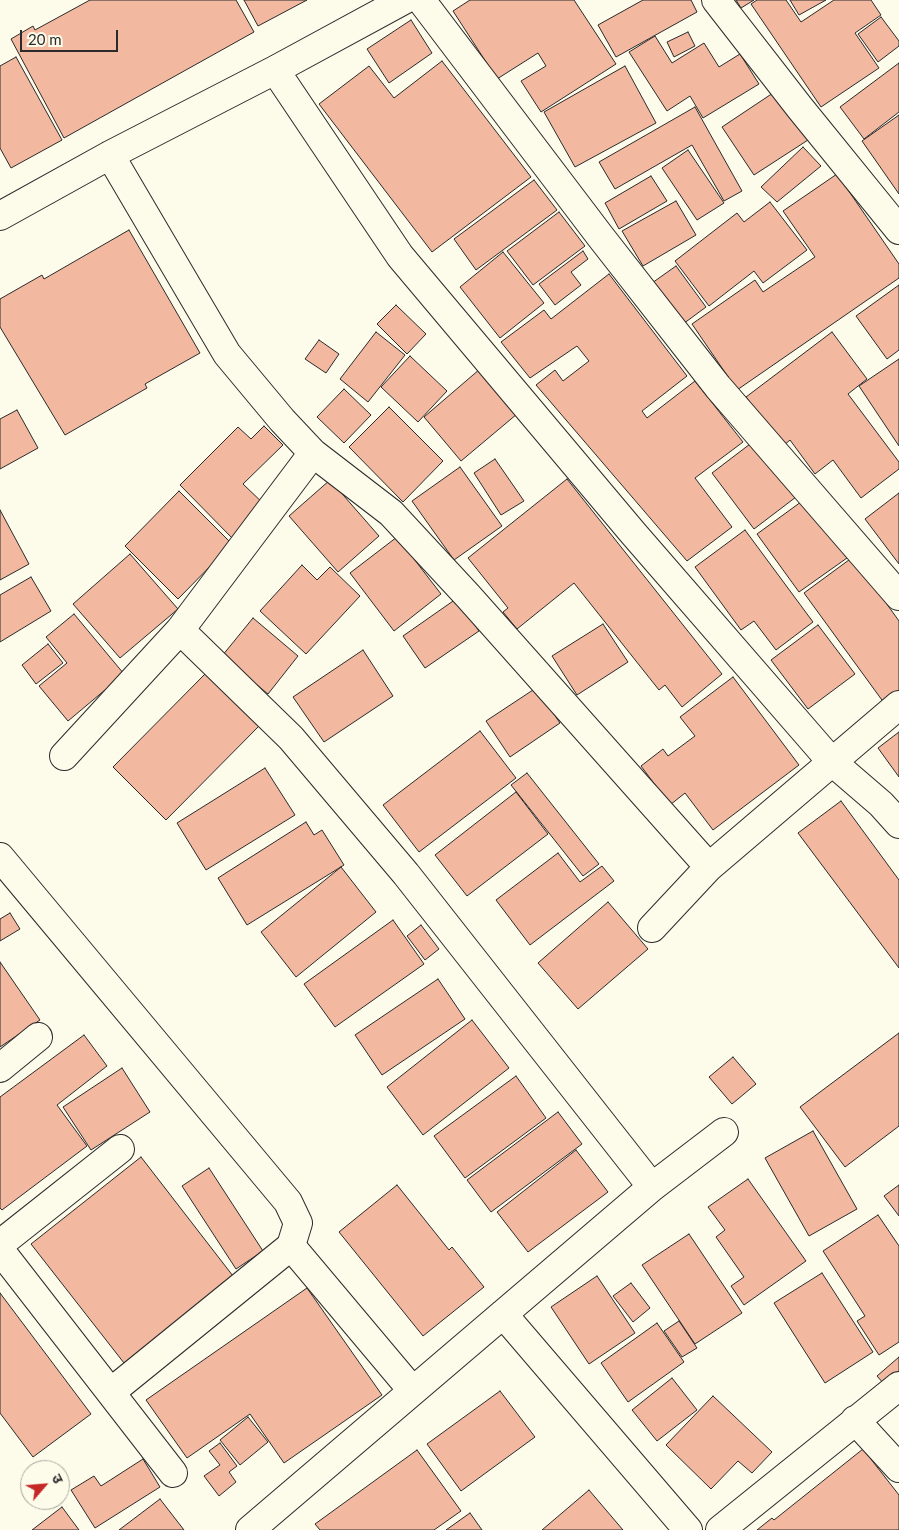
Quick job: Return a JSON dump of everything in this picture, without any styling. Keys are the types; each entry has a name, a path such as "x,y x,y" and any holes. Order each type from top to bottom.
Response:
{"street":[{"path":"0,216 110,155 275,70 404,0"},
{"path":"421,0 600,236 718,387 899,596"},
{"path":"716,0 800,108 899,230"},
{"path":"275,70 400,256 633,533 832,761 881,804 899,824"},
{"path":"110,155 227,354 282,420 313,453 391,513 468,596 709,867"},
{"path":"64,756 180,630 313,453"},
{"path":"180,630 291,738 336,791 406,874 652,1187"},
{"path":"652,928 709,867 899,705"},
{"path":"0,857 288,1202 298,1223 291,1246 112,1392"},
{"path":"0,1068 38,1037"},
{"path":"250,1530 652,1187 724,1132"},
{"path":"0,1244 120,1149"},
{"path":"291,1246 412,1390"},
{"path":"0,1250 174,1472"},
{"path":"503,1314 688,1530"},
{"path":"720,1530 899,1386"},
{"path":"855,1420 899,1468"}],"building":[{"path":"90,0 236,0 254,32 64,138 11,39 33,26 35,30"},
{"path":"244,0 307,0 258,26"},
{"path":"470,0 574,0 616,64 541,112 521,81 546,66 538,53 497,79 453,11"},
{"path":"643,0 691,0 697,12 616,57 598,25"},
{"path":"736,0 754,0 741,8"},
{"path":"757,0 786,0 801,22 834,0 871,0 881,15 855,33 879,68 821,107 751,4"},
{"path":"790,0 826,0 799,15"},
{"path":"881,17 899,41 899,46 878,62 858,34"},
{"path":"411,20 432,53 389,83 367,49"},
{"path":"688,32 695,46 674,57 667,42"},
{"path":"655,36 672,63 704,43 719,67 740,54 759,84 703,118 690,96 667,111 629,52"},
{"path":"16,57 62,140 11,168 0,148 0,66"},
{"path":"442,61 531,177 432,252 319,104 369,66 394,98"},
{"path":"899,63 899,112 864,139 840,107"},
{"path":"625,66 656,123 575,167 544,112"},
{"path":"776,91 808,140 754,175 722,127"},
{"path":"695,107 742,191 724,201 692,145 615,189 599,162"},
{"path":"899,115 899,194 862,141"},
{"path":"803,147 821,166 777,202 761,187"},
{"path":"688,150 724,203 697,220 662,168"},
{"path":"837,174 899,264 899,278 737,390 692,324 755,280 763,292 815,257 783,211"},
{"path":"651,176 667,201 619,229 605,203"},
{"path":"534,180 557,210 476,270 454,239"},
{"path":"676,201 696,235 643,266 622,231"},
{"path":"770,202 807,250 763,283 754,271 709,306 675,261 737,213 744,222"},
{"path":"559,212 585,246 533,285 507,251"},
{"path":"129,230 200,353 145,384 147,388 65,435 0,327 0,299 42,275 44,279"},
{"path":"583,251 588,259 571,272 581,285 555,305 539,284"},
{"path":"503,252 544,303 500,338 460,287"},
{"path":"676,266 706,307 683,324 652,283"},
{"path":"609,274 687,376 642,411 647,418 695,381 743,442 695,478 732,527 687,561 536,385 555,370 563,381 589,361 577,346 530,378 501,342 544,310 551,319"},
{"path":"899,285 899,350 887,359 856,316"},
{"path":"396,305 426,334 407,354 377,324"},
{"path":"376,332 405,355 368,402 340,379"},
{"path":"832,332 867,379 848,394 899,462 899,469 861,498 833,460 815,474 790,440 783,446 746,397"},
{"path":"319,340 339,354 326,373 305,359"},
{"path":"410,356 447,391 418,422 381,387"},
{"path":"899,359 899,446 859,386"},
{"path":"480,369 517,414 461,461 424,417"},
{"path":"344,389 371,415 344,443 317,417"},
{"path":"389,407 443,461 403,502 349,447"},
{"path":"17,410 38,448 0,469 0,419"},
{"path":"264,426 283,445 243,484 267,507 234,540 180,485 238,427 251,439"},
{"path":"754,441 796,497 754,529 712,473"},
{"path":"495,459 524,501 501,515 474,473"},
{"path":"460,467 502,526 454,560 412,501"},
{"path":"567,479 722,674 682,707 665,685 659,690 574,583 517,629 503,612 508,608 468,558"},
{"path":"330,480 379,536 338,572 289,516"},
{"path":"179,491 232,544 178,599 125,546"},
{"path":"899,493 899,564 865,519"},
{"path":"805,499 847,558 799,592 757,534"},
{"path":"0,510 29,564 0,580"},
{"path":"745,530 813,622 776,650 754,621 741,630 695,567"},
{"path":"397,537 441,594 394,631 350,573"},
{"path":"130,554 178,609 120,658 73,604"},
{"path":"853,557 899,621 899,698 887,707 804,593"},
{"path":"302,565 317,580 330,567 360,596 306,654 260,611"},
{"path":"31,577 51,611 0,642 0,595"},
{"path":"456,599 479,631 425,668 403,636"},
{"path":"74,614 124,674 68,721 39,686 67,663 46,637"},
{"path":"253,618 298,656 268,694 222,656"},
{"path":"603,624 628,662 577,695 552,656"},
{"path":"818,625 855,674 808,709 771,660"},
{"path":"48,644 63,663 36,684 22,665"},
{"path":"363,650 393,696 324,742 293,697"},
{"path":"207,672 260,725 166,820 113,767"},
{"path":"733,677 799,765 713,830 685,793 670,805 641,766 663,749 668,756 695,736 680,717"},
{"path":"536,688 560,723 510,757 486,721"},
{"path":"480,731 516,778 419,852 383,805"},
{"path":"899,732 899,777 878,748"},
{"path":"265,768 295,815 206,870 177,823"},
{"path":"527,773 599,864 583,876 511,785"},
{"path":"516,792 548,834 467,896 435,855"},
{"path":"841,801 899,880 899,968 798,833"},
{"path":"306,822 314,835 322,830 344,865 247,925 218,878"},
{"path":"558,853 580,882 602,866 614,881 530,945 496,900"},
{"path":"341,867 376,912 296,977 261,932"},
{"path":"608,902 648,949 578,1009 538,963"},
{"path":"10,913 20,929 0,941 0,919"},
{"path":"393,920 424,964 335,1027 304,984"},
{"path":"421,925 439,949 425,960 407,936"},
{"path":"0,962 40,1020 0,1047"},
{"path":"438,979 465,1019 382,1075 355,1035"},
{"path":"472,1020 509,1068 423,1135 387,1087"},
{"path":"899,1033 899,1126 845,1167 800,1107"},
{"path":"84,1035 107,1066 57,1105 87,1146 2,1210 0,1208 0,1097"},
{"path":"733,1057 756,1084 732,1104 709,1077"},
{"path":"122,1068 150,1112 91,1150 63,1107"},
{"path":"516,1076 546,1118 465,1178 434,1136"},
{"path":"558,1112 582,1144 491,1212 467,1180"},
{"path":"813,1131 857,1209 809,1236 765,1158"},
{"path":"576,1150 608,1192 528,1252 497,1212"},
{"path":"141,1157 233,1276 124,1363 31,1244"},
{"path":"209,1168 263,1251 236,1269 182,1186"},
{"path":"748,1179 806,1261 744,1305 731,1286 744,1277 716,1237 725,1230 708,1207"},
{"path":"397,1185 449,1250 452,1247 484,1287 423,1336 339,1232"},
{"path":"899,1185 899,1216 884,1196"},
{"path":"878,1215 899,1246 899,1342 879,1355 857,1321 865,1316 823,1251"},
{"path":"689,1234 742,1313 695,1344 642,1265"},
{"path":"822,1273 873,1352 825,1383 774,1303"},
{"path":"597,1276 635,1333 589,1364 551,1307"},
{"path":"631,1283 650,1308 633,1322 613,1296"},
{"path":"307,1288 382,1395 284,1463 250,1414 187,1458 146,1400"},
{"path":"0,1293 91,1414 33,1457 0,1413"},
{"path":"679,1321 697,1348 682,1357 664,1331"},
{"path":"657,1323 684,1362 628,1402 601,1363"},
{"path":"899,1357 899,1372 884,1384 877,1376"},
{"path":"672,1378 697,1410 657,1441 632,1410"},
{"path":"500,1391 535,1437 461,1491 427,1444"},
{"path":"713,1396 772,1452 752,1473 738,1461 711,1489 666,1445"},
{"path":"248,1417 268,1442 240,1465 220,1440"},
{"path":"220,1443 237,1466 229,1472 236,1482 219,1496 204,1476 220,1465 209,1451"},
{"path":"863,1449 899,1495 899,1530 757,1530 772,1518 774,1520"},
{"path":"417,1450 461,1511 434,1530 320,1530 315,1524"},
{"path":"143,1459 160,1487 95,1528 71,1490 94,1476 101,1486"},
{"path":"589,1490 623,1530 542,1530"},
{"path":"160,1499 184,1530 119,1530"},
{"path":"58,1510 64,1510 79,1530 32,1530"},
{"path":"470,1513 482,1530 446,1530"}]}
